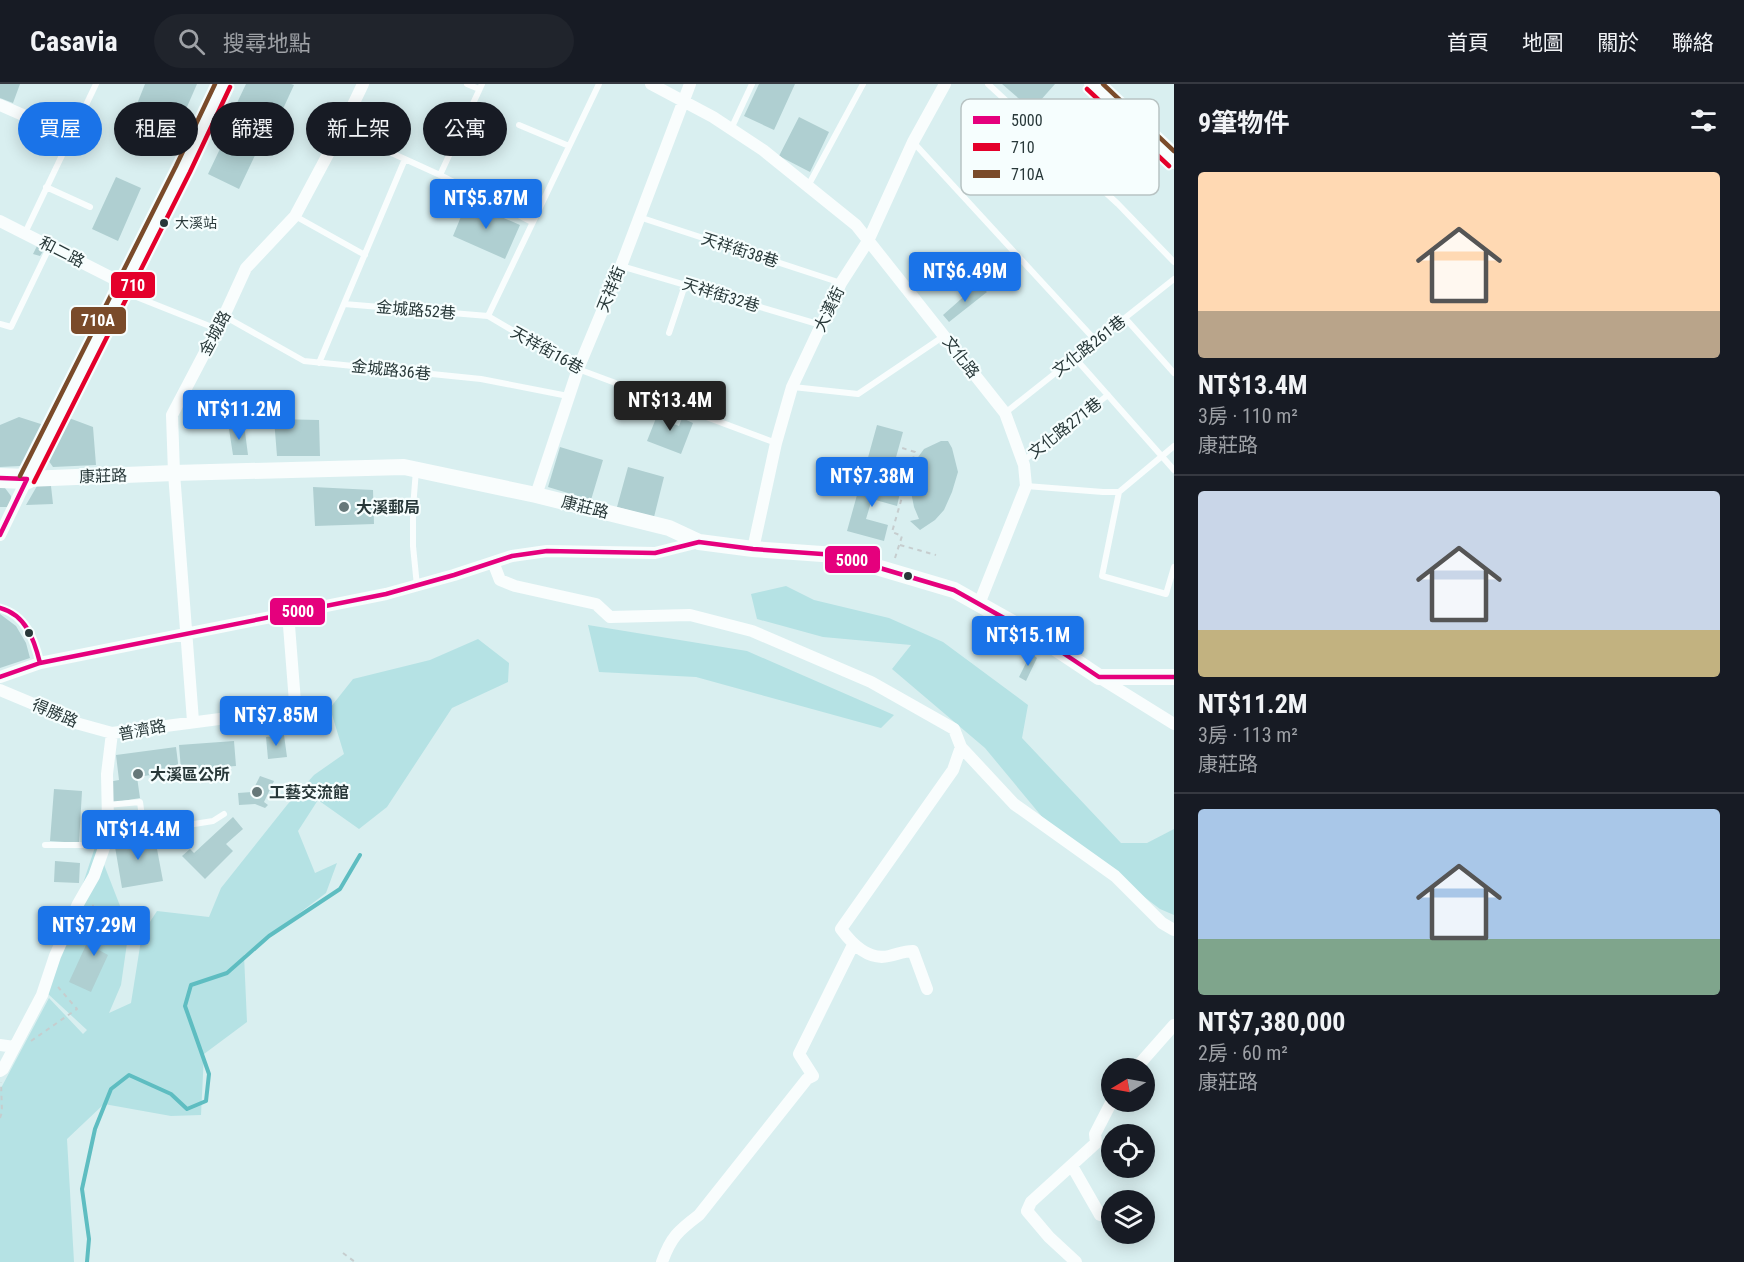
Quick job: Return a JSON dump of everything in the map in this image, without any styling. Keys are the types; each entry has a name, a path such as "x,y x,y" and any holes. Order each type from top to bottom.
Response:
{"main road":[{"path":"0,478 27,479 183,169 223,84"}],"street":[{"name":"金城路","path":"354,102 363,84"},
{"name":"文化路","path":"651,84 683,100 763,150 855,225 1005,413 1023,461 1026,486 979,604"},
{"name":"天祥街","path":"536,495 578,369 621,266 690,84"},
{"name":"大漢街","path":"753,549 776,443 792,387 841,284 868,241 914,142 945,84"},
{"path":"1092,84 1108,99"},
{"path":"0,105 18,113"},
{"path":"1159,146 1174,160"},
{"name":"金城路","path":"193,721 174,473 172,415 224,316 246,268 295,216 327,156"},
{"name":"和二路","path":"0,221 50,246 122,287"},
{"name":"康莊路","path":"27,479 404,467 536,495 669,528 699,542 753,549 836,555 954,590 1045,641 1099,677"},
{"path":"0,535 27,479"},
{"path":"0,677 40,663 386,594 512,556 547,551 655,553 699,542"},
{"path":"493,562 500,580 515,586 596,603 610,617 690,615 752,631 871,682 954,729 961,747 1014,804 1115,876 1162,923 1174,930"},
{"name":"普濟路","path":"0,1071 42,995 55,956 78,904 94,876 105,845 108,820 107,774 112,733 288,710 295,702 288,613"},
{"path":"1099,677 1174,677"},
{"path":"1099,677 1174,724"},
{"name":"得勝路","path":"0,690 65,720 112,733"},
{"path":"927,989 913,951 886,957 872,956 853,945 841,929 953,770 961,747"},
{"path":"662,1262 669,1244 680,1229 699,1215 807,1079 813,1076 799,1054 853,945"},
{"path":"1146,1058 1174,1025"},
{"path":"0,1045 14,1047"},
{"path":"1076,1262 1027,1211 1031,1202 1095,1143 1095,1134 1106,1112"},
{"path":"1072,1166 1100,1215"}],"lane":[{"path":"87,102 96,84"},
{"path":"440,175 480,87 467,84"},
{"path":"488,316 599,84"},
{"path":"731,129 752,84"},
{"path":"808,186 863,84"},
{"path":"988,84 1004,99"},
{"path":"519,125 569,146"},
{"path":"914,142 961,193"},
{"path":"25,233 61,156"},
{"path":"398,156 532,222"},
{"path":"320,363 405,159"},
{"path":"46,187 90,207"},
{"path":"962,195 1096,341"},
{"path":"1108,195 1174,262"},
{"path":"295,216 364,255"},
{"name":"天祥街38巷","path":"639,217 841,284"},
{"path":"0,324 11,327 50,246"},
{"name":"天祥街32巷","path":"621,266 821,325"},
{"name":"文化路261巷","path":"1005,413 1174,279"},
{"path":"669,333 685,285"},
{"path":"122,287 217,329"},
{"name":"金城路52巷","path":"344,304 488,316"},
{"name":"金城路36巷","path":"224,316 304,361 481,379 568,396"},
{"name":"天祥街16巷","path":"488,316 578,369 776,443"},
{"path":"1125,318 1174,373"},
{"path":"792,387 858,394 944,336"},
{"path":"1075,358 1174,470"},
{"name":"文化路271巷","path":"1023,461 1108,395"},
{"path":"1174,446 1119,492 1102,576 1166,594 1174,567"},
{"path":"416,470 413,546 417,586"},
{"path":"1026,486 1119,492"},
{"path":"0,608 6,609 20,620 33,637 40,663"},
{"path":"106,805 140,802 144,832 213,820 224,814"},
{"path":"45,845 105,845"}],"path":[{"path":"891,572 902,536 892,532 915,452 902,448"},
{"path":"884,480 905,486"},
{"path":"900,544 936,555"},
{"path":"344,1253 355,1262"}],"shaded area":[{"path":"786,586 814,600 889,618 943,642 1028,705 1022,738 1121,843 1147,843 1174,829 1174,915 1160,909 1048,824 985,748 892,669 911,645 823,637 757,619 751,594"},
{"path":"588,625 747,651 894,715 881,728 696,677 599,672"},
{"path":"478,639 509,663 508,682 452,708 387,807 359,829 318,800 298,831 315,873 337,863 326,893 244,955 247,1022 204,1054 201,1115 171,1116 104,1104 67,1139 74,1262 0,1262 0,1090 49,998 83,1034 87,1030 47,993 96,844 129,929 121,985 109,1013 131,1003 142,934 157,911 209,917 221,888 287,805 314,775 344,754 330,708 353,679 430,660"}],"building":[{"path":"0,84 20,84 13,103 0,98"},
{"path":"145,84 197,84 189,102 138,102"},
{"path":"246,84 294,85 286,102 237,102"},
{"path":"759,84 795,84 774,130 744,116"},
{"path":"1002,84 1055,84 1042,99 1019,99"},
{"path":"799,117 829,132 810,172 779,156"},
{"path":"217,156 255,156 239,189 208,174"},
{"path":"116,177 141,188 118,241 92,229"},
{"path":"467,202 520,225 505,259 453,236"},
{"path":"38,244 45,248 40,256 33,254"},
{"path":"978,284 987,292 949,322 943,315"},
{"path":"660,408 674,416 671,423 679,426 682,418 693,423 681,454 647,441"},
{"path":"19,417 47,426 31,458 20,466 0,467 0,425"},
{"path":"69,418 93,427 96,465 53,467 48,460"},
{"path":"274,419 319,420 320,456 277,456"},
{"path":"244,424 248,455 233,455 229,429"},
{"path":"877,425 903,432 890,479 864,472"},
{"path":"941,441 948,441 952,448 958,472 944,510 935,520 920,530 910,521 919,519 909,482 913,464 924,449"},
{"path":"560,447 603,460 591,500 548,487"},
{"path":"628,467 664,477 654,517 617,507"},
{"path":"862,477 901,488 897,506 872,499 866,519 888,525 884,541 847,531"},
{"path":"37,486 51,486 53,504 26,505"},
{"path":"0,487 5,488 11,496 8,507 0,507"},
{"name":"大溪郵局","path":"313,487 373,490 374,524 315,526"},
{"path":"0,614 16,626 26,643 30,658 0,668"},
{"path":"1031,653 1037,658 1026,681 1019,677"},
{"path":"284,735 287,757 268,759 266,737"},
{"path":"234,741 236,766 181,770 179,745"},
{"name":"大溪區公所","path":"176,747 179,771 137,777 140,798 111,803 108,782 119,780 116,755"},
{"name":"工藝交流館","path":"260,776 274,781 264,802 268,805 265,808 255,804 239,805 238,793 252,792"},
{"path":"54,789 82,791 79,843 50,841"},
{"path":"233,817 243,829 226,844 233,851 205,879 182,856 190,849 194,853"},
{"path":"154,833 163,881 122,888 114,841"},
{"path":"55,861 80,863 79,883 54,882"},
{"path":"78,911 91,916 82,939 69,933"},
{"path":"103,917 120,924 115,938 107,935 105,940 103,939 99,950 108,955 91,992 69,982 86,945 93,948 97,936 95,935"}],"waterway":[{"path":"87,1262 89,1239 82,1189 95,1129 111,1089 129,1075 171,1094 187,1109 206,1101 209,1074 185,1006 191,985 227,973 269,936 340,889 360,855"}],"transit line":[{"name":"710A","path":"20,476 215,84"},
{"name":"710A","path":"1103,84 1119,99"},
{"name":"710","path":"34,482 190,172 230,87"},
{"name":"710","path":"1087,89 1098,99"},
{"name":"710A","path":"1159,137 1174,151"},
{"name":"710","path":"1159,157 1169,166"},
{"name":"5000","path":"0,478 27,479 0,535"},
{"name":"5000","path":"0,677 40,663 386,594 512,556 547,551 655,553 699,542 753,549 836,555 954,590 1045,641 1099,677 1174,677"},
{"name":"5000","path":"0,608 16,616 28,629 40,663"}],"place":[{"name":"大溪站","path":"164,223"},
{"name":"大溪郵局","path":"344,507"},
{"name":"大溪區公所","path":"138,774"},
{"name":"工藝交流館","path":"257,792"}]}
